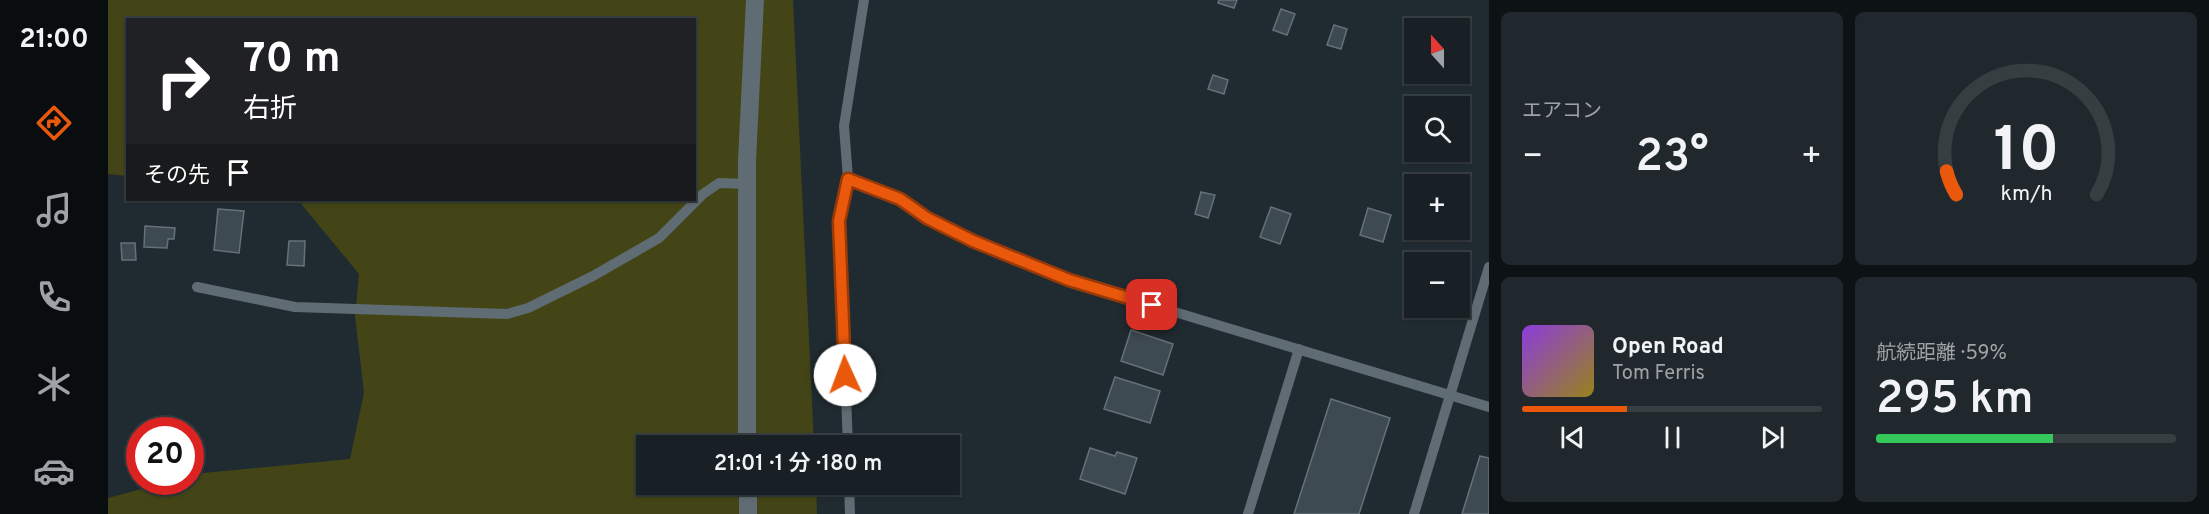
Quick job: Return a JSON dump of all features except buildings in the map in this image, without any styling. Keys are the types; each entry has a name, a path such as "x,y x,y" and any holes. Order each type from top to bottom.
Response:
{"street":[{"path":"747,435 748,184 755,0"},
{"path":"748,495 748,514"}],"lane":[{"path":"848,435 839,221 848,179 844,126 864,0"},
{"path":"848,179 900,199 927,218 973,241 1069,280 1489,407"},
{"path":"696,201 719,183 748,184"},
{"path":"197,287 296,307 507,314 528,308 593,276 659,237 696,201"},
{"path":"1414,514 1489,267"},
{"path":"1248,514 1299,349"},
{"path":"849,495 850,514"}],"shaded area":[{"path":"108,0 793,0 814,435 636,435 636,495 816,495 817,514 108,514 108,498 126,493 204,495 204,473 350,459 364,393 355,316 359,274 299,201 696,201 696,18 126,18 126,176 108,174"}],"route":[{"path":"845,375 839,221 848,179 900,199 927,218 973,241 1069,280 1152,305"}]}
